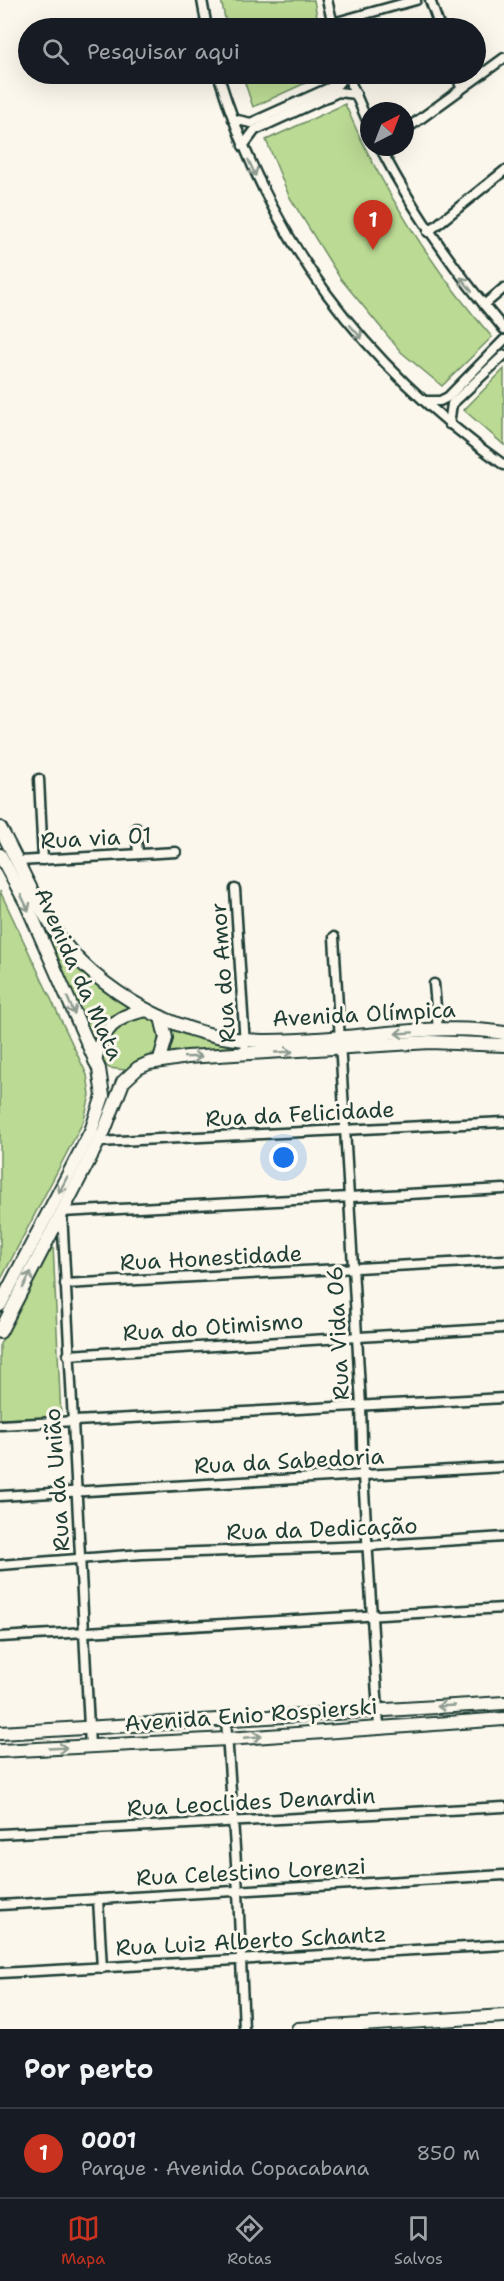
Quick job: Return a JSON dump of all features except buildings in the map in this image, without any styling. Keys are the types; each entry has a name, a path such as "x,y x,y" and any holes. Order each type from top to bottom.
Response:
{"street":[{"path":"202,0 205,18"},
{"path":"327,0 332,18"},
{"path":"360,18 416,0"},
{"path":"430,0 436,18"},
{"path":"486,70 504,58"},
{"path":"221,84 243,146 285,232 319,285 364,343 449,424 504,465"},
{"path":"232,119 251,123 338,84"},
{"path":"352,84 360,103"},
{"path":"414,123 465,84"},
{"path":"243,146 255,130 338,92 356,94"},
{"path":"385,156 428,232 504,329"},
{"path":"428,232 504,171"},
{"path":"484,305 504,288"},
{"path":"424,401 434,402 448,397 504,340"},
{"path":"449,424 452,404 504,354"},
{"path":"39,779 43,860"},
{"name":"Avenida da Mata","path":"0,828 46,917 59,936 92,970 147,1010 161,1017 226,1037"},
{"path":"136,828 138,854"},
{"name":"Rua via 01","path":"19,861 176,852"},
{"name":"Avenida da Mata","path":"0,855 26,903 97,1065 103,1096 97,1118 0,1305"},
{"name":"Rua do Amor","path":"236,889 246,1055"},
{"name":"Rua Vida 06","path":"334,938 379,1727"},
{"path":"434,984 438,1030"},
{"path":"127,1077 106,1075 97,1065 101,1039 109,1026 123,1016 147,1010"},
{"path":"160,1059 166,1038 161,1017"},
{"name":"Avenida Olímpica","path":"228,1056 438,1030 475,1030 504,1034"},
{"name":"Avenida Olímpica","path":"226,1037 245,1040 340,1043 430,1042 504,1045"},
{"name":"Avenida da Mata","path":"0,1332 64,1213 98,1142 118,1090 127,1077 138,1068 160,1059 228,1056"},
{"name":"Rua da Felicidade","path":"98,1142 504,1122"},
{"path":"64,1213 504,1189"},
{"name":"Rua da União","path":"64,1213 64,1284 90,1746"},
{"name":"Rua Honestidade","path":"64,1284 504,1260"},
{"name":"Rua do Otimismo","path":"68,1355 504,1328"},
{"path":"0,1425 504,1398"},
{"name":"Rua da Sabedoria","path":"0,1496 504,1467"},
{"name":"Rua da Dedicação","path":"0,1565 81,1561 142,1554 367,1546 504,1537"},
{"path":"0,1637 504,1608"},
{"path":"503,1703 504,1726"},
{"name":"Avenida Enio Rospierski","path":"0,1733 503,1703"},
{"name":"Avenida Enio Rospierski","path":"0,1751 227,1739 504,1719"},
{"path":"226,1720 234,1821 244,2029"},
{"name":"Rua Leoclides Denardin","path":"0,1834 504,1807"},
{"name":"Rua Celestino Lorenzi","path":"0,1905 504,1875"},
{"path":"98,1899 102,1968"},
{"name":"Rua Luiz Alberto Schantz","path":"0,1973 504,1944"},
{"path":"298,2029 452,2025 504,2016"}],"green space":[{"path":"221,0 314,0 317,18 225,18"},
{"path":"245,84 303,84 253,107"},
{"path":"345,104 360,137 360,156 370,156 391,196 429,256 492,337 442,386 401,352 340,278 289,196 266,140"},
{"path":"504,369 504,445 464,410"},
{"path":"0,891 87,1075 90,1095 84,1120 0,1281"},
{"path":"37,912 132,1007 119,1011 108,1019 94,1043"},
{"path":"135,1016 151,1016 159,1024 157,1051 125,1070 109,1068 101,1059 109,1038"},
{"path":"169,1026 239,1048 168,1053 171,1041"},
{"path":"53,1245 61,1417 0,1419 0,1344"}],"place":[{"name":"0001","path":"373,250"}]}
